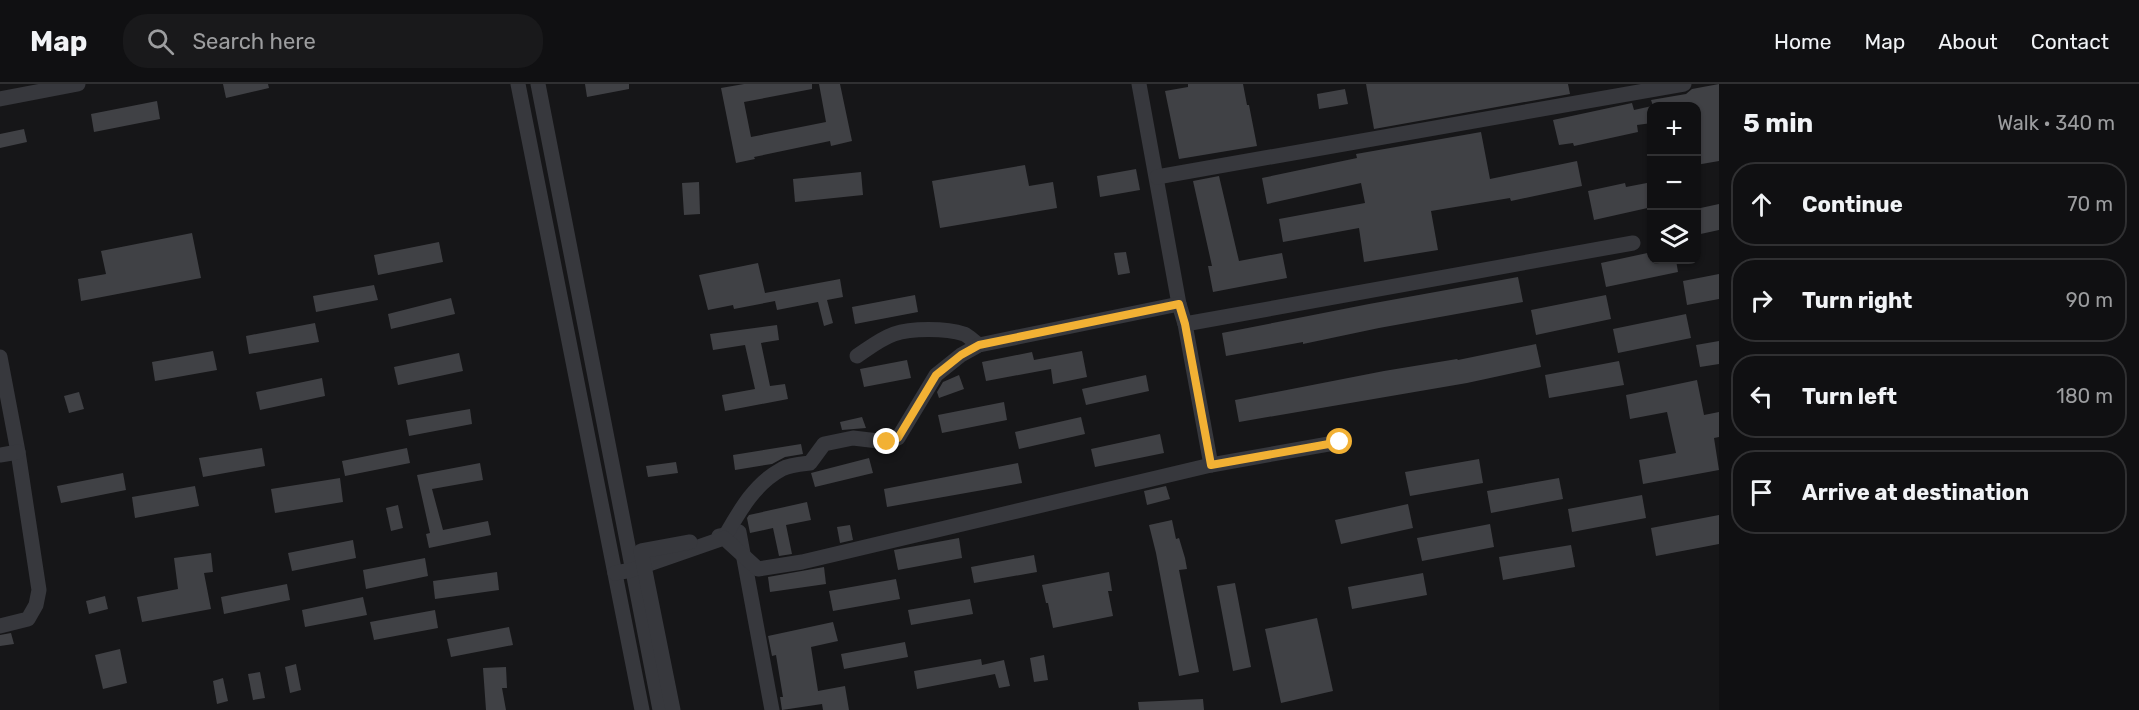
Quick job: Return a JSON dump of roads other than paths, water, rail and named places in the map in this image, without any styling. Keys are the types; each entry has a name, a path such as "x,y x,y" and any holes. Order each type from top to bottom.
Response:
{"street":[{"path":"0,99 78,84"},
{"path":"518,84 642,710"},
{"path":"538,84 660,710"},
{"path":"1139,84 1211,465"},
{"path":"1157,177 1684,84"},
{"path":"1185,324 1633,243"},
{"path":"615,573 632,570 724,538 744,503 759,486 783,468 810,463 824,444 853,438 887,442 898,438 936,375 954,360 979,345 1179,304"},
{"path":"857,356 882,339 896,333 913,331 938,329 965,334 979,345"},
{"path":"0,357 18,452 39,590 36,605 28,619 0,626"},
{"path":"724,538 758,569 802,562 1211,465 1340,442"},
{"path":"0,455 18,452"},
{"path":"673,710 641,551 739,532 772,710"}]}
